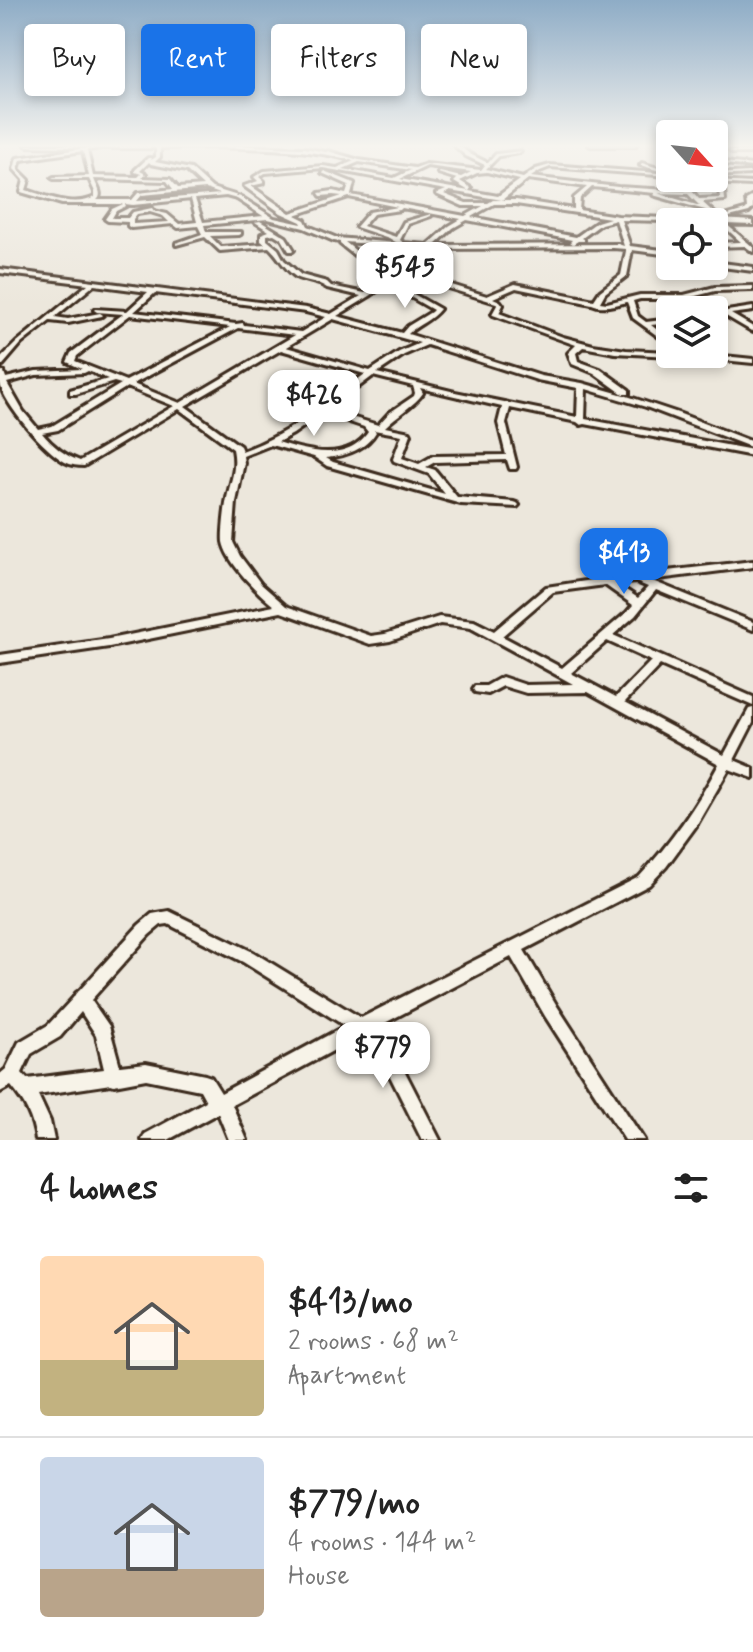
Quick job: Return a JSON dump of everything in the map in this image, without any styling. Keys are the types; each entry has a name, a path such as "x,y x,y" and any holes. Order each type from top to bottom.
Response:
{"street":[{"path":"49,198 62,202 133,203 205,198"},
{"path":"91,202 97,198"},
{"path":"130,220 111,221 107,218 117,208 133,203 136,198"},
{"path":"148,198 160,225"},
{"path":"239,198 269,217 306,227 351,247 360,257 392,277 436,282 488,298 500,304 495,314 515,318 534,329 581,345 656,353"},
{"path":"264,198 303,221 306,227"},
{"path":"290,215 341,198"},
{"path":"359,198 576,240 656,251"},
{"path":"449,198 465,205 516,202 656,222"},
{"path":"504,198 516,202"},
{"path":"576,212 577,198"},
{"path":"661,198 686,204 699,201"},
{"path":"685,198 718,201 725,198"},
{"path":"696,198 707,208"},
{"path":"193,200 205,235 225,250 268,246 276,250 282,261 299,276 329,287 368,295"},
{"path":"548,207 556,200"},
{"path":"686,204 699,201"},
{"path":"673,208 699,201"},
{"path":"90,371 36,373 1,381 37,432 63,457 81,464 368,295 428,250 436,239 488,204"},
{"path":"403,207 371,213 359,226 362,230 428,250"},
{"path":"728,219 752,208"},
{"path":"130,220 135,213 153,211 165,215 177,226 269,217"},
{"path":"400,242 406,223 435,214"},
{"path":"360,257 576,240 603,221 618,218"},
{"path":"595,304 602,292 624,276 627,248 618,218"},
{"path":"130,220 133,226 172,223"},
{"path":"728,221 753,223"},
{"path":"258,222 286,240 291,250"},
{"path":"268,246 264,234 288,224"},
{"path":"728,227 753,250"},
{"path":"178,244 205,235 239,233"},
{"path":"541,245 565,238"},
{"path":"336,240 387,243"},
{"path":"351,247 400,242"},
{"path":"728,245 746,244"},
{"path":"728,266 753,269"},
{"path":"0,271 271,304 332,316 540,378 580,384 631,398 753,445"},
{"path":"402,280 407,293 437,309 428,320 410,328 404,335"},
{"path":"0,363 11,349 93,283"},
{"path":"488,298 508,287 519,286 611,305 629,299 684,297 715,289 753,288"},
{"path":"154,290 71,359 73,364 182,407 230,442 240,454 238,479 231,502 228,542 235,557 257,586 282,608 370,640 386,638 431,622 451,620 496,635 726,762 753,773"},
{"path":"629,299 632,313 656,331"},
{"path":"728,314 753,309"},
{"path":"50,319 68,321 99,312 129,313 241,324 301,334"},
{"path":"99,312 104,324 100,334"},
{"path":"728,315 753,330"},
{"path":"210,341 208,334 212,322"},
{"path":"645,324 656,323"},
{"path":"37,432 55,428 110,393 241,324"},
{"path":"240,454 299,429 369,374 427,342"},
{"path":"581,345 573,350 573,358 605,377 631,398"},
{"path":"279,347 416,387 581,423 753,453"},
{"path":"0,348 11,349"},
{"path":"728,359 753,361"},
{"path":"580,384 605,377"},
{"path":"73,392 116,379"},
{"path":"580,384 581,423"},
{"path":"381,427 389,417 417,397 416,387"},
{"path":"420,467 433,459 511,462 502,417 506,407"},
{"path":"322,410 366,425 408,434 397,459 438,477 454,499"},
{"path":"272,443 317,455 339,455 364,443 372,434 366,425"},
{"path":"298,451 299,429"},
{"path":"317,455 337,466 454,499 514,505"},
{"path":"496,635 550,589 753,564"},
{"path":"634,578 753,626"},
{"path":"606,581 639,604"},
{"path":"563,673 606,636 653,587"},
{"path":"0,659 109,643 282,608"},
{"path":"606,636 753,702"},
{"path":"618,702 657,661"},
{"path":"479,689 488,690 502,681 526,689 591,688"},
{"path":"151,1140 644,881 663,863 695,819 753,712"},
{"path":"12,1082 25,1048 54,1031 144,930 157,919 169,917 248,957 366,1025 431,1140"},
{"path":"515,949 551,1011 635,1140"},
{"path":"81,998 103,1032 114,1077"},
{"path":"12,1082 114,1077 146,1071 183,1077 205,1083 220,1103 238,1140"},
{"path":"12,1082 37,1107 45,1140"}]}
